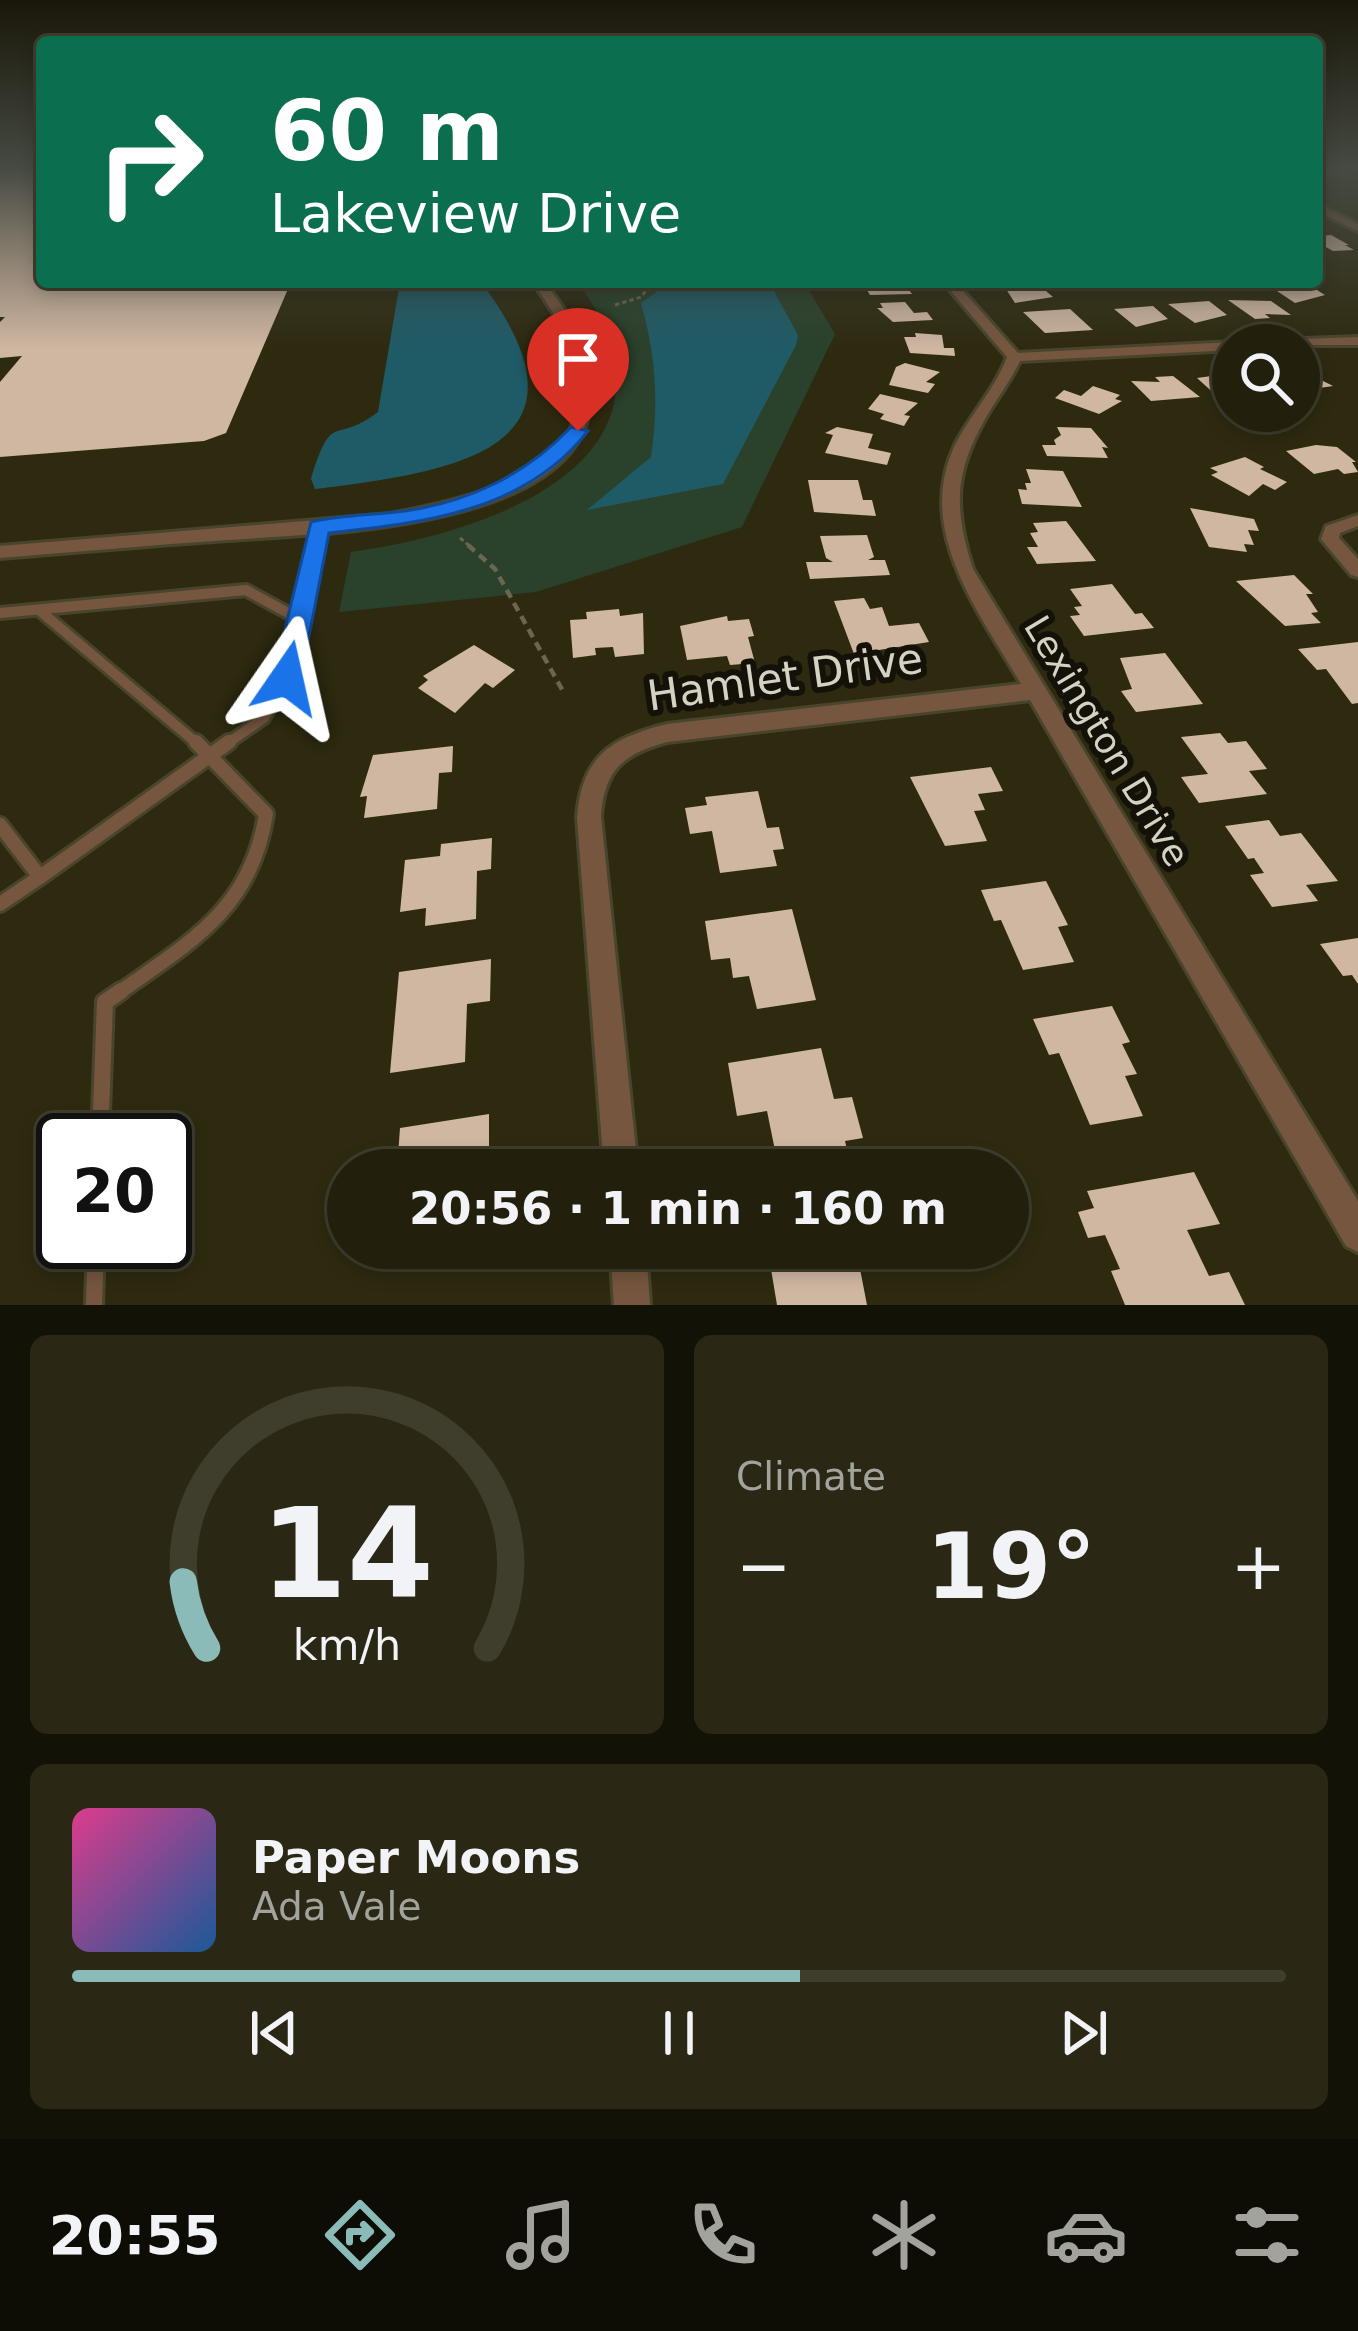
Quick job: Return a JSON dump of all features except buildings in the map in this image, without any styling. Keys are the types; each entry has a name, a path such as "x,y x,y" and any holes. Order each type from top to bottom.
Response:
{"street":[{"path":"0,552 410,518 510,487 566,448 585,417 587,389 580,354 542,288"},
{"path":"954,288 1014,357 1212,347"},
{"path":"1320,342 1358,341"},
{"name":"Lexington Drive","path":"1014,357 952,466 948,500 952,535 964,569 1358,1234"},
{"path":"1358,520 1338,525 1330,539 1358,571"},
{"name":"Hamlet Drive","path":"619,1149 589,817 589,795 604,760 622,747 667,734 1036,691"},
{"path":"629,1269 632,1305"}],"lane":[{"path":"0,904 264,718 279,700 319,527"},
{"path":"0,613 246,590 299,619"},
{"path":"39,610 213,757 266,814 265,849 232,910 105,1002 101,1113"},
{"path":"0,825 40,877"},
{"path":"94,1305 95,1269"}],"path":[{"path":"615,305 640,297 648,288"},
{"path":"460,538 495,569 564,694"}],"green space":[{"path":"581,288 808,288 835,334 742,527 536,592 339,612 351,552 463,527 517,505 564,476 598,440 615,396 610,344"}],"water":[{"path":"399,288 485,288 516,339 528,384 520,418 496,443 460,461 315,489 311,479 330,436 378,412"},
{"path":"662,288 772,288 798,335 796,345 723,484 587,510 651,457 655,380 641,303"}],"route":[{"path":"287,678 319,527 410,518 486,497 530,476 566,448 578,431"}]}
